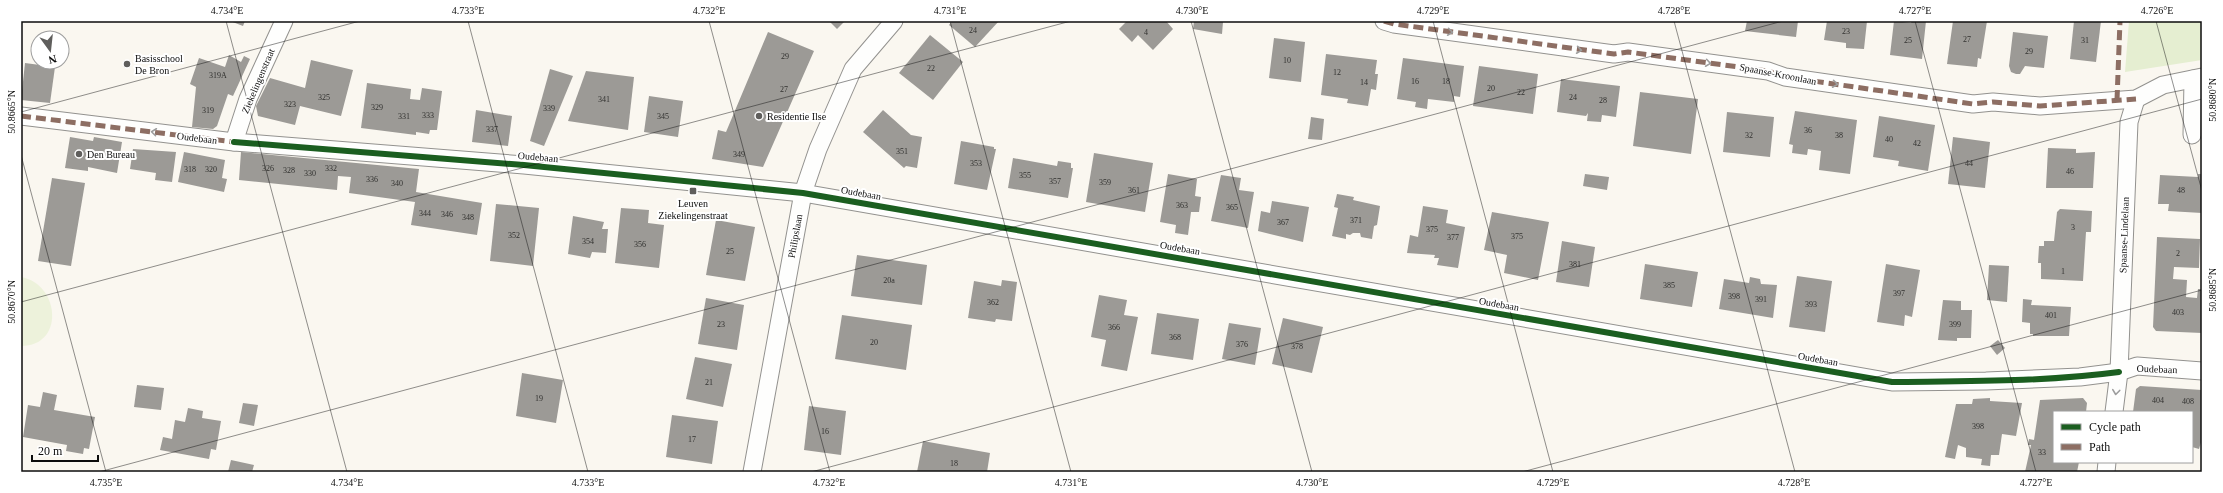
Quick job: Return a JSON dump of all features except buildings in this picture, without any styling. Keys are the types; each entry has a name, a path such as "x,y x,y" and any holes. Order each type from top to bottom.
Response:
{"street":[{"name":"Ziekelingenstraat","path":"234,142 248,99 284,21"},
{"name":"Philipslaan","path":"752,472 803,193 818,149 853,68 894,21"},
{"name":"Spaanse-Kroonlaan","path":"1384,21 1394,24 1614,54 1628,52 1760,70 1786,77 1973,104 1993,102 2040,106 2136,99 2163,85 2198,78 2192,135"},
{"name":"Spaanse-Lindelaan","path":"2114,411 2119,372 2129,122 2136,99"},
{"name":"Oudebaan","path":"21,116 234,142 524,165 803,193 1892,382 2072,377 2119,372 2137,366 2202,371"}],"green space":[{"path":"2129,21 2202,21 2202,60 2125,72"},
{"path":"21,277 34,282 44,291 50,302 52,314 51,326 45,336 35,343 21,346"}],"marked path":[{"path":"1384,21 1394,24 1614,54 1628,52 1768,71 1785,77 1973,104 1993,102 2040,106 2136,99"},
{"path":"2117,100 2120,21"},
{"path":"21,116 234,142"}],"cycle path":[{"path":"234,142 524,165 803,193 1892,382 2063,378 2119,372"}],"place":[{"name":"Basisschool De Bron","path":"127,64"},
{"name":"Residentie Ilse","path":"759,116"},
{"name":"Den Bureau","path":"79,154"},
{"name":"Leuven Ziekelingenstraat","path":"693,191"}]}
